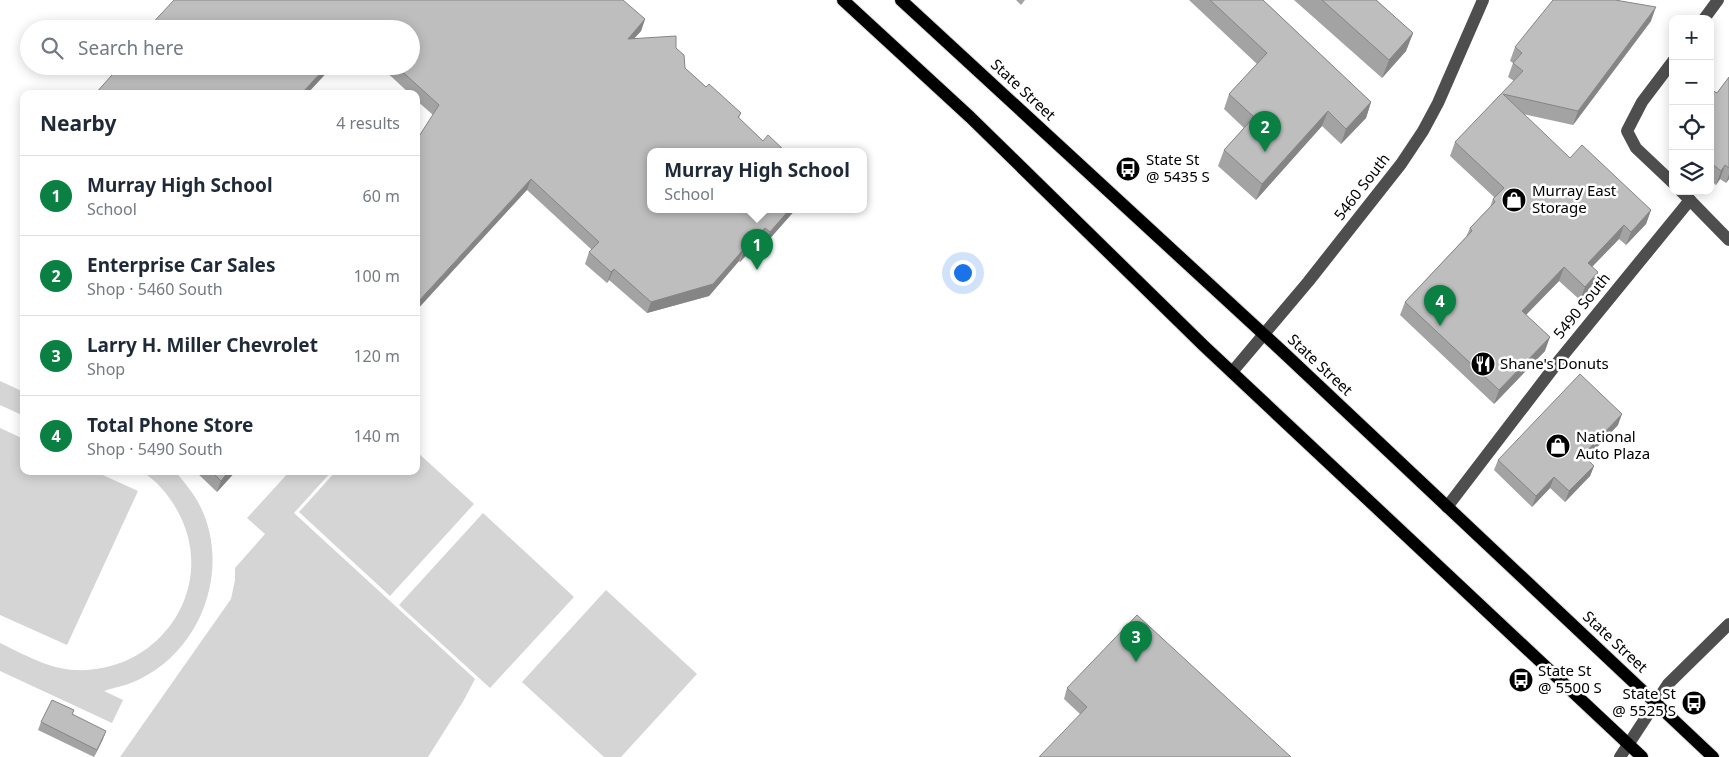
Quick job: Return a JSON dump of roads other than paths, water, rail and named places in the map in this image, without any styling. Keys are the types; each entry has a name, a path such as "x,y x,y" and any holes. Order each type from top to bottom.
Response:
{"main road":[{"path":"843,0 970,117 1232,372 1642,757"},
{"name":"State Street","path":"901,0 1263,334 1713,757"}],"street":[{"name":"5460 South","path":"1232,372 1362,215 1406,156 1438,103 1483,0"},
{"path":"1707,15 1718,0"},
{"path":"1669,66 1642,102 1627,131 1636,148 1669,179"},
{"path":"1686,196 1729,240"},
{"name":"5490 South","path":"1447,507 1686,196"},
{"path":"1620,757 1668,684 1729,624"}],"place":[{"name":"Enterprise Car Sales","path":"1265,152"},
{"name":"State St @ 5435 S","path":"1128,169"},
{"name":"Murray East Storage","path":"1514,200"},
{"name":"Murray High School","path":"757,270"},
{"name":"Total Phone Store","path":"1440,326"},
{"name":"Shane's Donuts","path":"1483,364"},
{"name":"National Auto Plaza","path":"1558,446"},
{"name":"Larry H. Miller Chevrolet","path":"1136,662"},
{"name":"State St @ 5500 S","path":"1521,680"},
{"name":"State St @ 5525 S","path":"1694,703"}]}
